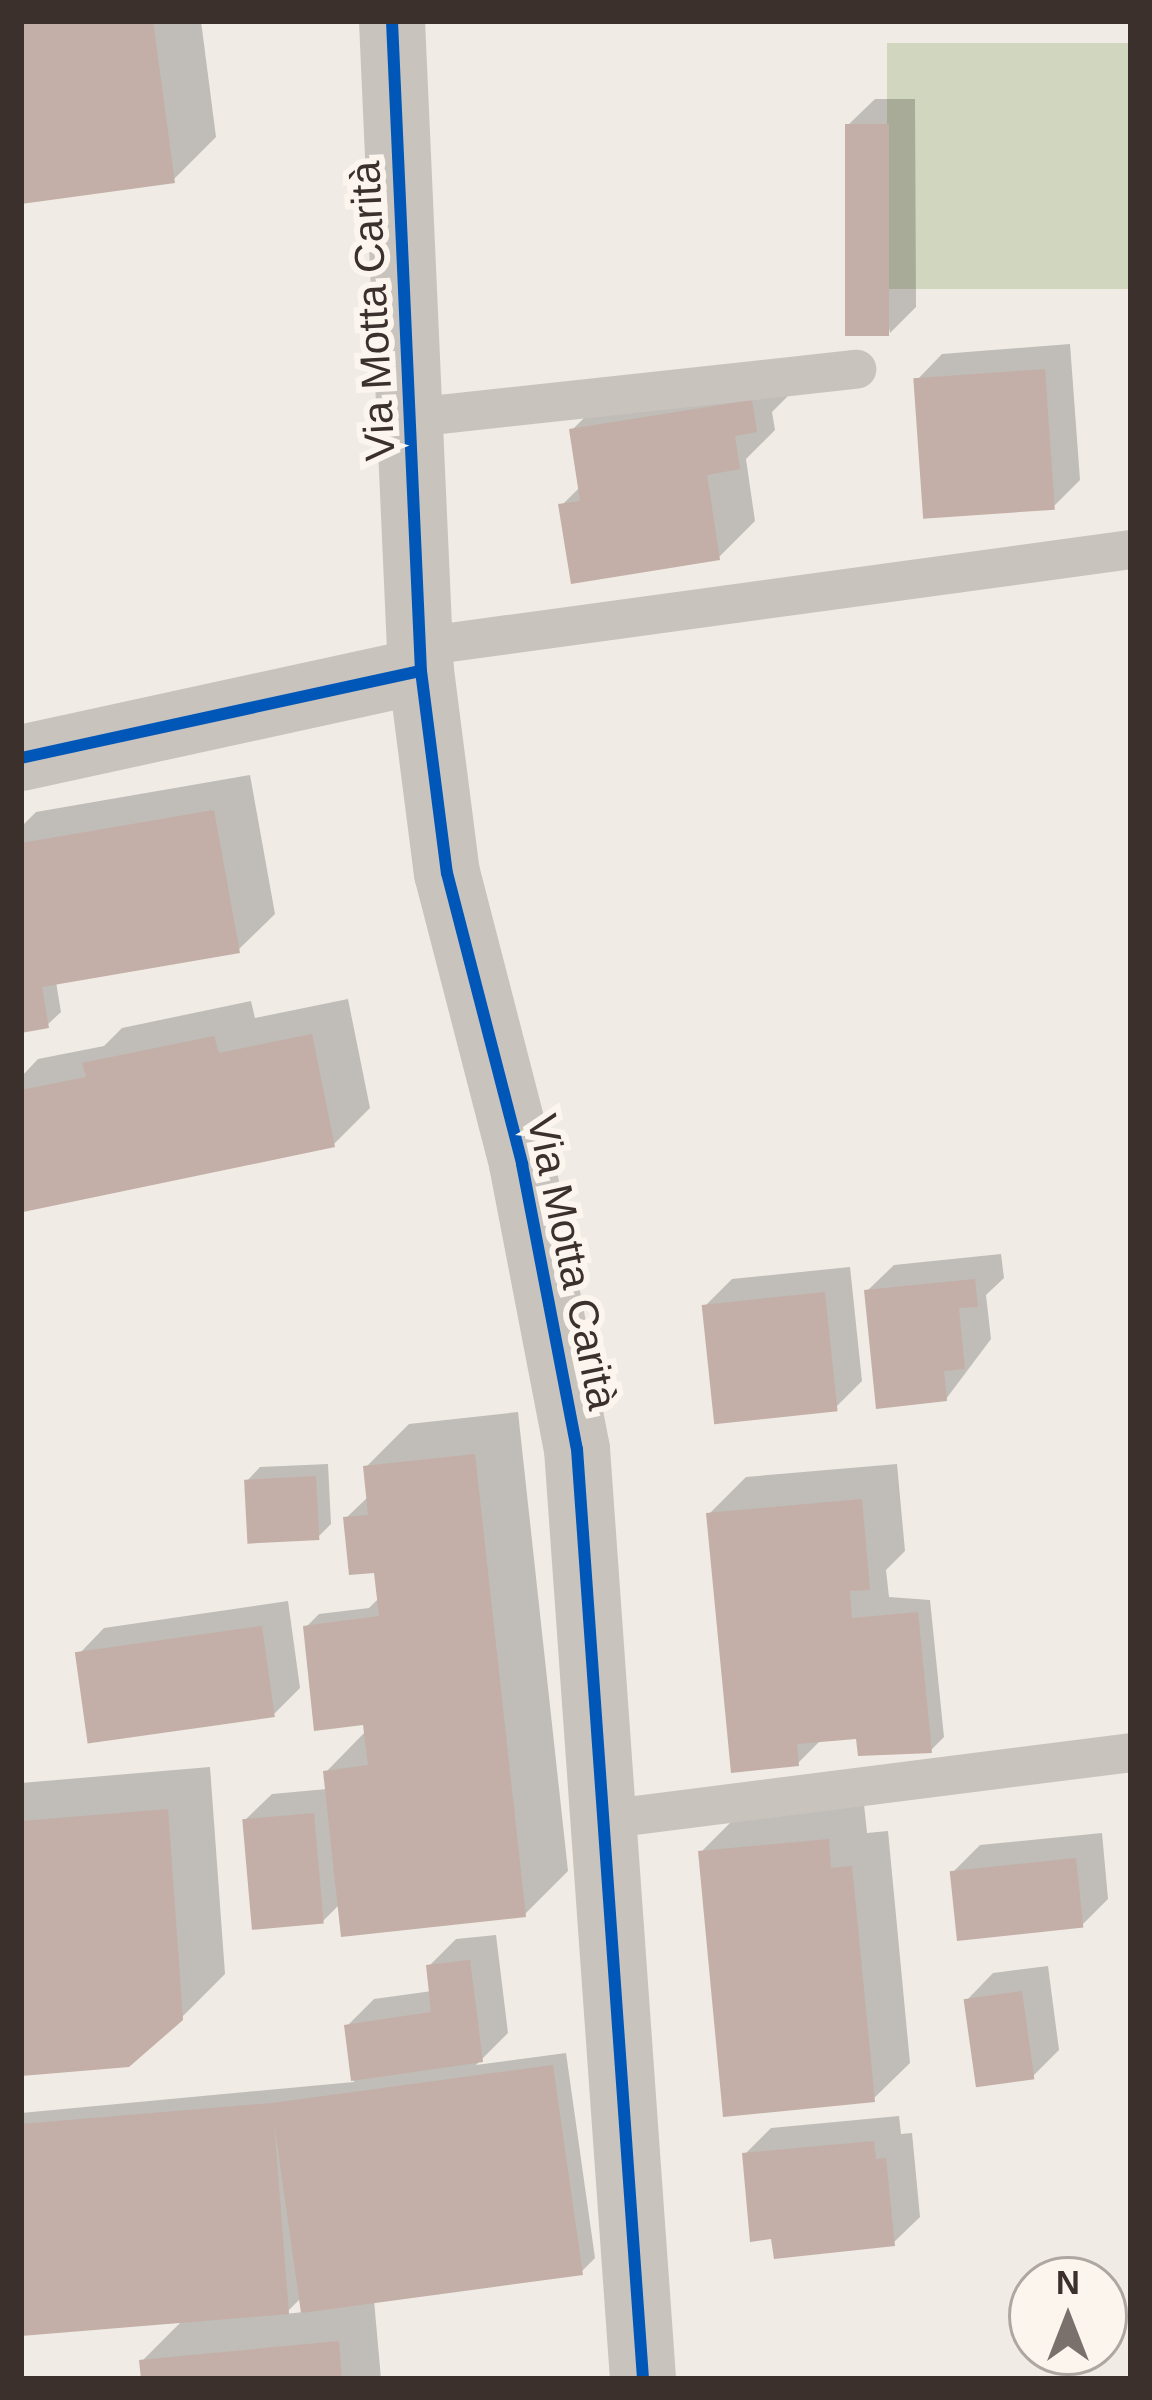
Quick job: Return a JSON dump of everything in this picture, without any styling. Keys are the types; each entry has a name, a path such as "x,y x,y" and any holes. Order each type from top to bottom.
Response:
{"street":[{"name":"Via Motta Carità","path":"392,21 420,659 447,873 522,1164 577,1449 643,2379"},
{"path":"21,758 420,659"}],"lane":[{"path":"412,417 856,369"},
{"path":"420,659 1131,549"},
{"path":"603,1819 1131,1752"}],"green space":[{"path":"887,43 1131,43 1131,289 887,289"}],"building":[{"path":"21,21 153,21 175,183 21,204"},
{"path":"845,124 889,124 889,336 845,336"},
{"path":"1045,369 1055,510 923,519 913,378"},
{"path":"752,400 757,432 735,436 740,469 707,475 720,560 571,584 558,504 580,501 569,429"},
{"path":"214,810 240,953 42,987 49,1028 21,1033 21,843"},
{"path":"312,1034 335,1147 23,1212 21,1090 86,1077 82,1063 214,1036 219,1053"},
{"path":"975,1279 978,1307 959,1308 965,1369 944,1371 947,1401 876,1409 864,1290"},
{"path":"825,1292 838,1411 714,1424 702,1305"},
{"path":"475,1454 526,1917 341,1937 323,1771 368,1765 363,1725 314,1731 303,1626 379,1616 374,1573 349,1575 343,1517 368,1515 363,1466"},
{"path":"316,1476 319,1540 247,1544 244,1480"},
{"path":"862,1499 870,1590 850,1591 852,1618 918,1612 932,1753 858,1756 856,1739 797,1744 799,1766 731,1773 706,1513"},
{"path":"262,1626 275,1717 88,1743 75,1652"},
{"path":"168,1809 183,2020 129,2067 21,2076 21,1821"},
{"path":"314,1813 324,1924 252,1930 242,1819"},
{"path":"829,1839 831,1868 852,1866 875,2102 723,2117 698,1851"},
{"path":"1076,1858 1083,1928 957,1941 950,1871"},
{"path":"470,1960 483,2062 351,2081 344,2025 431,2012 426,1965"},
{"path":"1022,1991 1034,2079 976,2087 964,1999"},
{"path":"553,2065 583,2275 301,2313 274,2122 289,2314 21,2336 21,2124 272,2103"},
{"path":"874,2141 876,2159 886,2158 895,2246 774,2259 771,2239 750,2242 742,2153"},
{"path":"339,2341 342,2379 141,2379 139,2360"}],"cycle path":[{"path":"392,21 421,671 447,873 522,1164 577,1449 643,2379"},
{"path":"21,758 421,671"}]}
